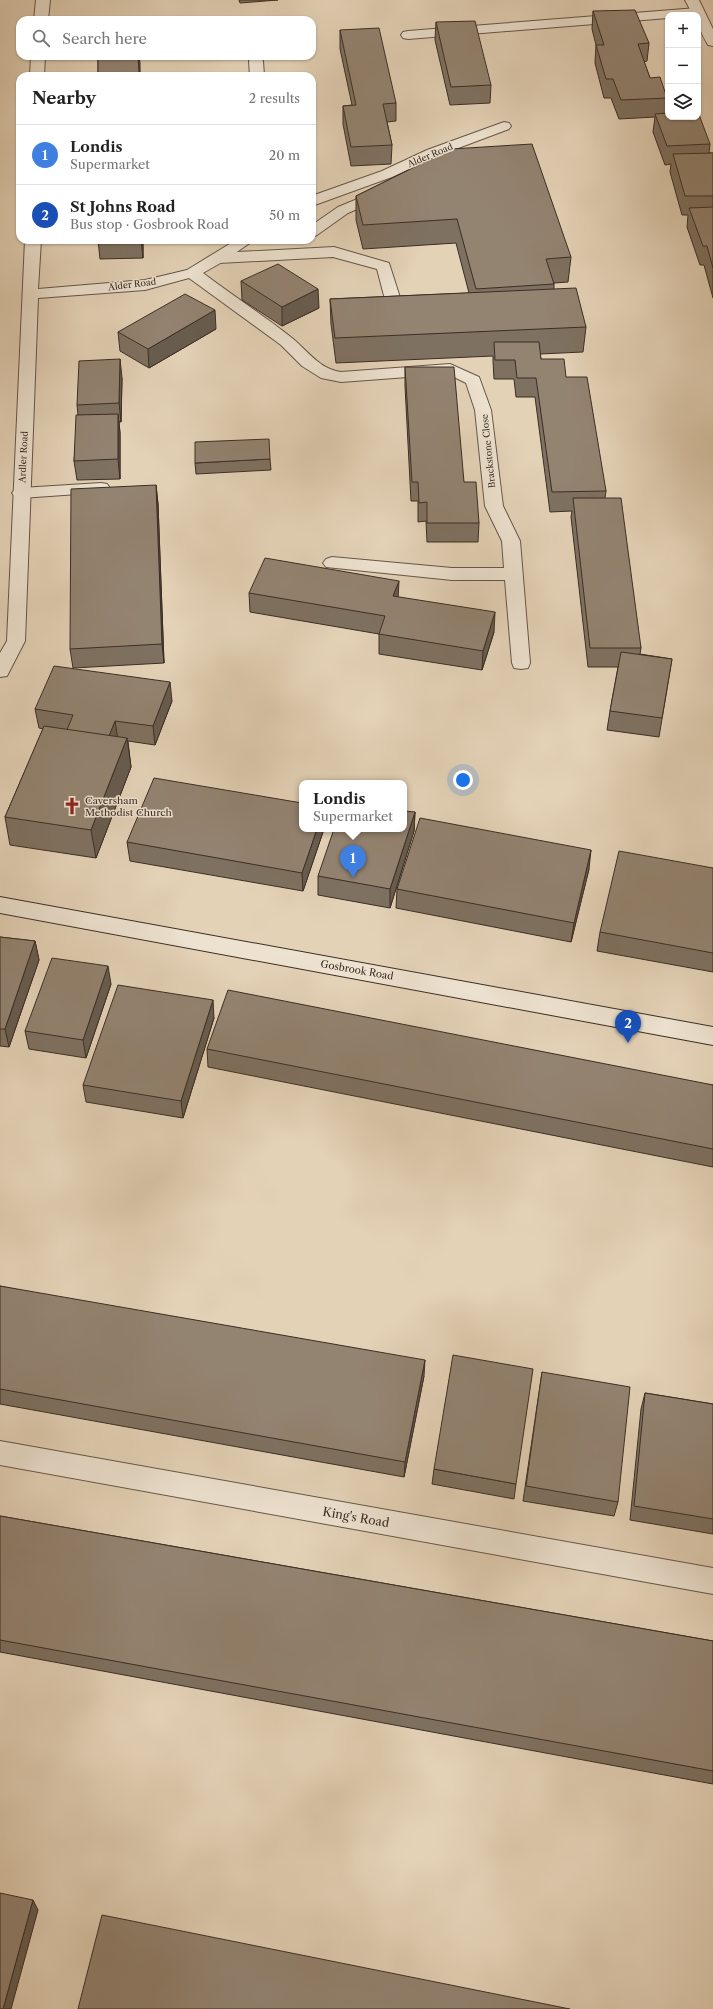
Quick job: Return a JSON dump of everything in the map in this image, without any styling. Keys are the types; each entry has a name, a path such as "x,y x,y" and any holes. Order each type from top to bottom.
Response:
{"street":[{"path":"41,16 43,0"},
{"path":"408,35 491,30 694,6 713,42"},
{"path":"37,72 38,60"},
{"path":"256,61 257,72"},
{"name":"Alder Road","path":"316,200 387,174 432,153 504,126"},
{"path":"316,229 343,210 393,188"},
{"name":"Ardler Road","path":"0,671 16,641 21,493 32,294 33,244"},
{"name":"Alder Road","path":"32,294 144,285 192,273 240,244"},
{"path":"279,255 294,244"},
{"path":"219,258 334,252 384,266 394,307"},
{"name":"Brackstone Close","path":"192,273 287,342 308,363 327,375 341,377 450,369 473,380 483,410 494,506 511,541 522,663"},
{"path":"21,493 120,487"},
{"path":"332,564 452,574 513,574"},
{"name":"Gosbrook Road","path":"0,905 713,1036"},
{"name":"King's Road","path":"0,1453 713,1581"}],"building":[{"path":"635,10 649,43 638,44 650,78 660,77 665,92 665,98 621,100 613,79 606,79 596,45 604,45 593,11"},
{"path":"475,21 491,85 451,87 436,22"},
{"path":"379,28 396,103 383,104 392,145 351,147 343,106 356,105 340,30"},
{"path":"98,60 138,60 139,72 98,72"},
{"path":"665,113 665,120 701,120 710,144 667,146 655,114"},
{"path":"532,144 571,257 546,259 554,284 476,289 457,219 363,225 356,196 451,149"},
{"path":"713,153 713,196 685,196 673,154"},
{"path":"713,207 713,268 707,246 703,246 689,208"},
{"path":"278,264 318,289 282,307 241,281"},
{"path":"576,288 586,327 335,338 330,299"},
{"path":"185,294 215,310 148,349 118,332"},
{"path":"494,342 539,342 541,359 564,359 566,377 587,377 606,491 552,492 536,378 517,378 515,360 495,360"},
{"path":"120,359 119,403 77,405 79,361"},
{"path":"405,367 454,367 464,482 476,482 479,523 427,523 427,502 419,503 418,482 412,482"},
{"path":"118,414 118,459 74,461 76,415"},
{"path":"269,439 270,459 195,463 195,442"},
{"path":"156,485 162,644 70,649 71,489"},
{"path":"573,498 621,498 641,648 590,648"},
{"path":"265,558 399,581 393,596 495,612 483,651 379,634 385,616 249,593"},
{"path":"621,652 672,659 662,718 610,711"},
{"path":"54,666 170,682 153,726 115,721 109,736 67,730 73,715 35,709"},
{"path":"44,726 127,738 91,830 5,817"},
{"path":"154,778 299,802 299,832 316,832 302,873 127,842"},
{"path":"407,811 415,812 390,889 318,876 333,832 407,832"},
{"path":"420,818 591,850 574,923 397,889"},
{"path":"619,851 713,868 713,953 600,932"},
{"path":"0,937 35,941 5,1029 0,1029"},
{"path":"52,958 108,966 83,1040 25,1031"},
{"path":"118,985 213,1000 181,1101 83,1085"},
{"path":"228,990 713,1085 713,1149 207,1049"},
{"path":"0,1286 425,1360 405,1462 0,1389"},
{"path":"453,1355 533,1369 516,1484 434,1469"},
{"path":"542,1372 630,1387 618,1502 526,1486"},
{"path":"645,1393 713,1404 713,1519 634,1506"},
{"path":"0,1516 713,1641 713,1771 0,1640"},
{"path":"0,1893 33,1900 3,2009 0,2009"},
{"path":"102,1915 570,2009 78,2009"}],"place":[{"name":"Caversham Methodist Church","path":"72,806"},
{"name":"Londis","path":"353,878"},
{"name":"St Johns Road","path":"628,1043"}]}
